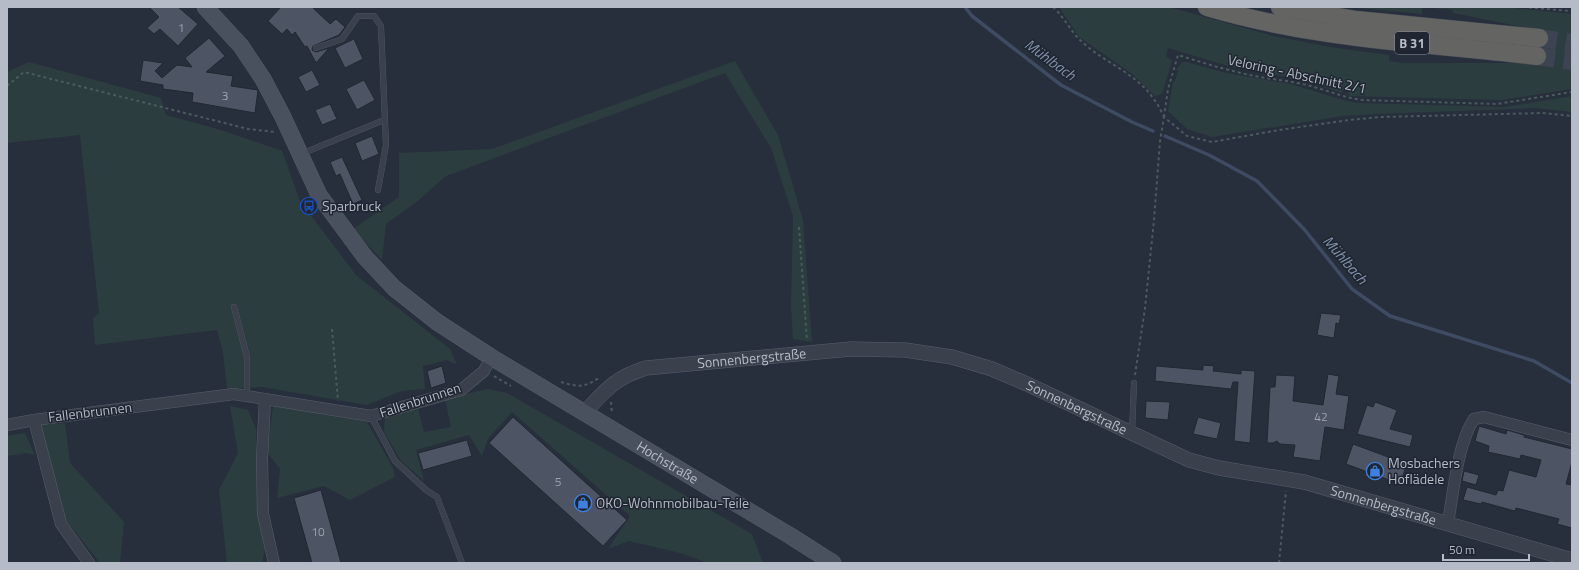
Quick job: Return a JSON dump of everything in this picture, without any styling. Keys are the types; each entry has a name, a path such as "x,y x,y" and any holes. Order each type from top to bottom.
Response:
{"highway":[{"name":"B 31","path":"1207,7 1247,18 1331,34 1537,56"},
{"name":"B 31","path":"1280,7 1356,20 1539,38"}],"main road":[{"path":"205,7 226,29 249,57 269,90 319,195 342,228 379,272 417,307 491,358 584,413"},
{"name":"Hochstraße","path":"584,413 783,531 833,563"}],"street":[{"name":"Sonnenbergstraße","path":"584,413 610,386 627,374 646,368 851,350 905,350 952,357 992,370 1028,384 1188,460 1219,468 1294,479 1572,560"},
{"name":"Fallenbrunnen","path":"7,425 34,420 234,394 247,395 338,412 371,416 461,390 484,371 491,358"},
{"path":"265,399 262,458 263,514 274,563"},
{"path":"1448,523 1459,463 1468,428 1474,419 1484,417 1572,440"},
{"name":"Fallenbrunnen","path":"34,420 60,524 89,563"}],"lane":[{"path":"316,48 342,39 358,16 374,16 381,26 386,146 378,190"},
{"path":"299,154 384,120"},
{"path":"234,307 247,357 247,395"},
{"path":"1132,433 1134,383"},
{"path":"371,416 395,462 426,490 437,497 462,563"}],"path":[{"path":"1053,7 1078,38 1097,54 1133,79 1153,97 1164,117 1187,136 1212,142 1279,130 1381,117 1543,113 1572,116"},
{"path":"1523,7 1572,11"},
{"name":"Veloring - Abschnitt 2/1","path":"1164,117 1168,89 1178,55 1224,69 1297,83 1318,88 1344,98 1362,100 1497,104 1572,92"},
{"path":"7,86 24,72 248,129 280,132 288,129"},
{"path":"1134,383 1145,308 1160,141 1164,117"},
{"path":"799,227 807,346"},
{"path":"332,328 338,412"},
{"path":"555,380 576,386 587,386 603,376"},
{"path":"611,400 612,415 616,418"},
{"path":"1279,563 1286,490 1289,486"}],"shaded area":[{"path":"1059,7 1169,7 1274,36 1330,47 1389,55 1389,61 1401,63 1534,63 1539,46 1537,30 1453,13 1453,10 1422,7 1504,7 1572,14 1572,89 1502,100 1350,96 1348,95 1349,92 1343,90 1342,93 1303,80 1228,66 1168,48 1166,56 1172,61 1162,94 1155,96 1131,73 1079,37"},
{"path":"1349,7 1422,7 1422,14"},
{"path":"735,61 778,135 803,220 812,342 793,339 791,306 793,216 771,148 725,73 446,176 419,200 386,224 382,260 353,229 399,197 399,153 492,149"},
{"path":"29,62 161,98 166,115 221,130 282,151 300,201 356,275 450,349 457,365 447,360 423,366 425,389 401,391 367,405 262,387 227,389 223,352 217,330 95,345 93,318 99,313 80,135 7,143 7,72"},
{"path":"1182,62 1226,73 1291,84 1357,103 1505,107 1572,96 1572,112 1536,108 1342,116 1212,137 1187,129 1168,111 1173,82 1175,81 1178,71 1176,70"},
{"path":"488,389 507,393 752,534 763,563 708,563 680,553 629,541 608,549 630,516 512,412 488,439 482,456 469,435 416,450 424,481 401,461 384,432 385,417 418,409 424,432 451,427 445,399"},
{"path":"230,406 248,410 256,429 257,508 265,550 262,563 227,563 219,490 238,453"},
{"path":"273,406 367,422 393,468 395,477 350,500 324,486 277,498 280,469 267,452"},
{"path":"65,423 70,463 124,522 120,563 100,563 65,519 39,425"},
{"path":"25,433 35,455 27,453 7,456 7,436"}],"building":[{"path":"149,7 178,7 198,24 178,46 160,29 154,34 147,28 159,17"},
{"path":"281,7 312,7 330,24 336,19 345,27 339,35 313,46 312,50 316,52 329,48 316,63 307,46 305,47 295,32 292,35 287,29 282,34 268,21"},
{"path":"209,38 225,56 206,72 233,76 231,86 258,90 255,113 192,102 193,93 163,89 163,85 140,81 143,60 163,63 155,71 162,78 177,65 192,67 185,58"},
{"path":"354,39 363,59 345,68 335,48"},
{"path":"312,70 320,85 306,92 298,77"},
{"path":"364,80 375,100 357,110 346,89"},
{"path":"330,104 337,119 322,125 315,110"},
{"path":"372,136 379,154 362,161 355,143"},
{"path":"342,157 362,200 353,204 340,174 336,176 330,162"},
{"path":"1321,313 1341,315 1339,324 1336,323 1334,338 1317,335"},
{"path":"1203,365 1214,366 1213,371 1241,374 1241,370 1255,371 1250,443 1234,441 1238,382 1233,382 1231,389 1155,381 1156,366 1203,370"},
{"path":"442,366 446,383 431,388 427,371"},
{"path":"1328,374 1339,376 1336,394 1349,396 1344,430 1325,427 1320,461 1293,457 1295,445 1280,444 1277,441 1267,443 1270,387 1275,387 1276,375 1295,376 1293,401 1323,405"},
{"path":"1146,401 1170,402 1168,420 1145,418"},
{"path":"1375,402 1397,410 1390,429 1413,435 1410,447 1357,434 1367,405 1373,407"},
{"path":"513,417 627,520 603,546 489,443"},
{"path":"1198,417 1221,423 1217,439 1193,434"},
{"path":"1479,426 1506,434 1507,430 1524,435 1524,437 1572,449 1572,462 1566,484 1572,485 1572,528 1557,524 1559,519 1516,508 1515,511 1482,502 1481,504 1463,500 1467,487 1496,495 1498,490 1503,491 1509,470 1536,477 1541,460 1521,455 1520,459 1488,452 1489,446 1475,441"},
{"path":"467,440 472,456 423,470 418,453"},
{"path":"1353,444 1407,464 1400,484 1346,464"},
{"path":"1464,471 1479,475 1476,485 1462,481"},
{"path":"321,490 341,563 312,563 294,498"}],"waterway":[{"name":"Mühlbach","path":"965,7 972,16 1061,85 1132,122 1153,131"},
{"name":"Mühlbach","path":"1165,136 1209,155 1257,181 1304,229 1352,289 1390,316 1534,361 1572,383"}],"tunnel":[{"path":"1539,38 1572,43"},
{"path":"1537,56 1572,61"}],"place":[{"name":"Sparbruck","path":"309,206"},
{"name":"Mosbachers Hoflädele","path":"1375,471"},
{"name":"OKO-Wohnmobilbau-Teile","path":"583,503"}]}
